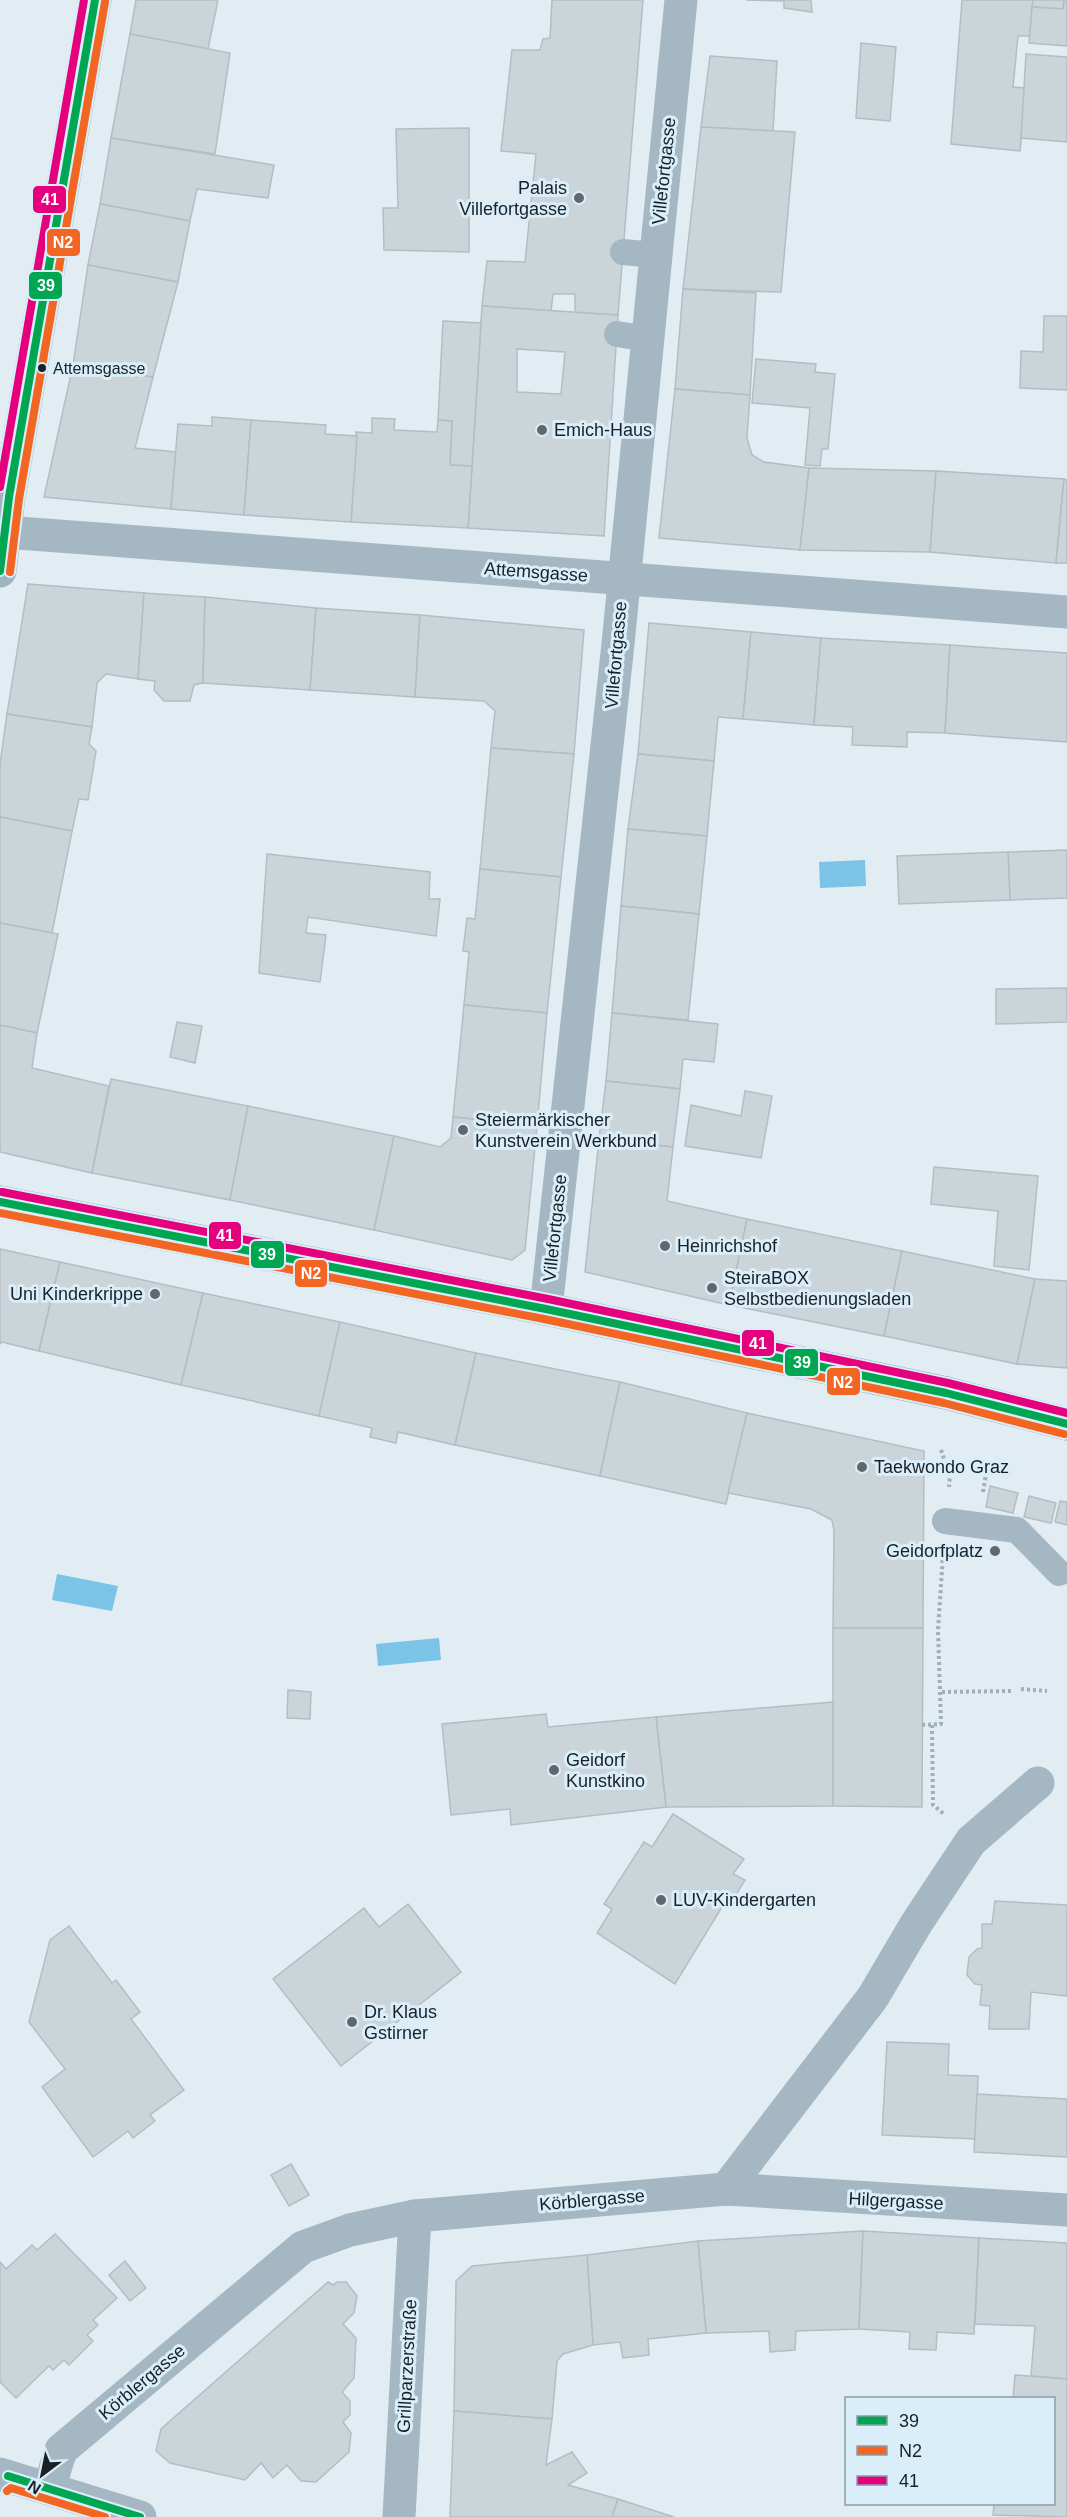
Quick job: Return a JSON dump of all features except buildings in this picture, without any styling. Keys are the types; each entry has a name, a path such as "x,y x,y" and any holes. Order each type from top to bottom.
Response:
{"main road":[{"path":"0,1202 546,1309 946,1393 1067,1424"}],"street":[{"path":"2,551 95,0"},
{"name":"Villefortgasse","path":"546,1309 613,691 623,578 632,336 656,255 681,0"},
{"name":"Attemsgasse","path":"2,551 44,537 1067,612"},
{"path":"726,2189 873,1996 916,1924 971,1841 1038,1783"},
{"name":"Hilgergasse","path":"726,2189 1067,2210"},
{"name":"Körblergasse","path":"49,2488 61,2450 303,2247 350,2230 415,2216 726,2189"},
{"name":"Grillparzerstraße","path":"399,2517 415,2216"},
{"path":"2,2478 49,2488 140,2517"}],"lane":[{"path":"622,252 656,255"},
{"path":"945,1521 1017,1530 1059,1573"}],"path":[{"path":"922,1725 941,1724 942,1692 938,1630 945,1521"},
{"path":"1021,1689 1047,1691"},
{"path":"942,1692 1012,1691"},
{"path":"932,1725 933,1805 944,1814"}],"water":[{"path":"865,860 866,886 820,888 819,862"},
{"path":"57,1574 118,1586 112,1611 52,1600"},
{"path":"439,1638 441,1660 378,1666 376,1644"}],"transit line":[{"name":"41","path":"0,487 84,0"},
{"name":"39","path":"0,571 9,497 95,0"},
{"name":"N2","path":"10,572 19,499 105,2"},
{"name":"41","path":"2,1192 548,1299 948,1383 1067,1413"},
{"name":"39","path":"0,1202 546,1309 946,1393 1067,1424"},
{"name":"N2","path":"0,1213 544,1319 944,1403 1064,1434"},
{"name":"39","path":"8,2476 140,2517"},
{"name":"N2","path":"7,2491 11,2488 105,2517"}],"place":[{"name":"Palais Villefortgasse","path":"579,198"},
{"name":"Attemsgasse","path":"42,368"},
{"name":"Emich-Haus","path":"542,430"},
{"name":"Steiermärkischer Kunstverein Werkbund","path":"463,1130"},
{"name":"Heinrichshof","path":"665,1246"},
{"name":"SteiraBOX Selbstbedienungsladen","path":"712,1288"},
{"name":"Uni Kinderkrippe","path":"155,1294"},
{"name":"Taekwondo Graz","path":"862,1467"},
{"name":"Geidorfplatz","path":"995,1551"},
{"name":"Geidorf Kunstkino","path":"554,1770"},
{"name":"LUV-Kindergarten","path":"661,1900"},
{"name":"Dr. Klaus Gstirner","path":"352,2022"}]}
